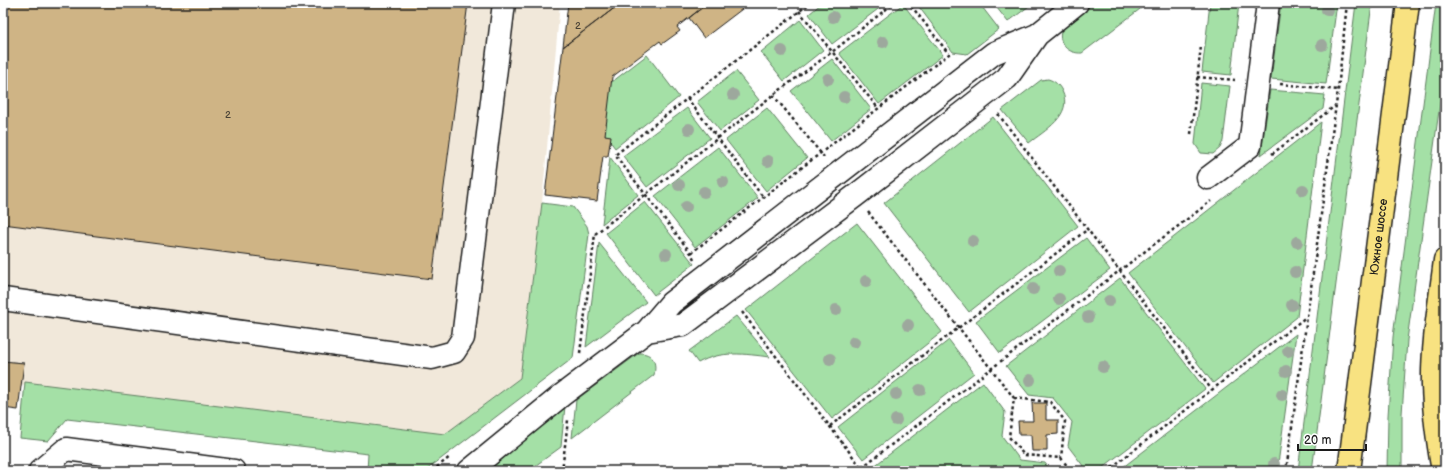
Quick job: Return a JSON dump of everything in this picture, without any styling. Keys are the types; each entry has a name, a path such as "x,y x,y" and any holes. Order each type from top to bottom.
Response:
{"main road":[{"name":"Южное шоссе","path":"1348,471 1408,3"},
{"path":"1443,471 1435,424 1433,385 1435,338 1445,260"}],"street":[{"path":"3,299 432,358 454,352 463,338 504,3"},
{"path":"469,471 562,395 647,331 671,303 994,53 1036,35 1077,3"},
{"path":"1212,188 1250,146 1268,3"},
{"path":"647,331 683,325 855,196 1007,78 1036,35"},
{"path":"40,471 66,449 234,471"}],"path":[{"path":"810,3 615,155 691,253 948,54 909,3"},
{"path":"579,358 595,234 894,3"},
{"path":"1286,471 1335,106 1347,3"},
{"path":"800,11 878,108"},
{"path":"1191,134 1201,46"},
{"path":"773,95 838,174"},
{"path":"687,98 764,197"},
{"path":"1266,159 1335,106"},
{"path":"998,113 1212,390"},
{"path":"857,471 1120,270 1212,188"},
{"path":"855,196 959,326 1014,398 1009,437 1024,455 1061,458"},
{"path":"830,426 1088,229"},
{"path":"742,312 864,471"},
{"path":"1107,471 1307,317"},
{"path":"1014,398 1050,402 1065,421 1061,458 1071,471"},
{"path":"562,471 568,419"}],"shaded area":[{"path":"3,3 560,3 542,203 520,378 441,437 3,382"}],"green space":[{"path":"822,3 886,3 832,44 809,14"},
{"path":"916,3 979,3 999,29 967,54 953,52"},
{"path":"993,3 1033,3 1008,22"},
{"path":"1091,3 1148,3 1082,53 1072,52 1062,43 1062,28"},
{"path":"1210,3 1239,3 1231,75 1202,72"},
{"path":"1281,3 1337,3 1326,84 1271,79"},
{"path":"1356,3 1372,3 1312,471 1298,471"},
{"path":"1436,3 1445,3 1445,68 1407,340 1402,414 1402,471 1387,471 1388,416 1393,337"},
{"path":"903,4 943,55 879,104 839,53"},
{"path":"800,20 823,50 784,81 761,52"},
{"path":"647,55 679,97 615,148 601,129 608,85"},
{"path":"832,59 871,109 831,141 791,91"},
{"path":"736,71 759,100 720,131 697,102"},
{"path":"1048,79 1055,82 1061,89 1065,100 1064,108 1056,122 1029,143 1002,110 1041,80"},
{"path":"1201,83 1230,86 1223,141 1220,148 1213,154 1201,153 1195,144"},
{"path":"1270,90 1325,95 1323,109 1261,155"},
{"path":"687,108 710,138 647,187 623,156"},
{"path":"767,108 807,158 766,191 726,140"},
{"path":"993,117 1078,226 969,312 884,203"},
{"path":"1321,122 1297,317 1213,383 1128,273"},
{"path":"718,147 758,198 695,247 655,196"},
{"path":"610,157 638,195 602,224"},
{"path":"645,202 694,264 654,295 606,233"},
{"path":"542,203 573,207 587,226 589,234 573,358 425,471 367,471 368,454 67,419 48,441 20,438 25,382 445,434 520,378"},
{"path":"857,223 942,332 832,419 746,310"},
{"path":"1086,238 1110,270 1000,353 976,321"},
{"path":"599,243 646,302 586,347"},
{"path":"1120,278 1205,389 1098,471 1087,471 1068,446 1072,422 1053,398 1029,395 1006,366"},
{"path":"736,316 770,357 733,354 715,356 698,363 689,351"},
{"path":"1296,334 1277,471 1118,471"},
{"path":"949,340 974,373 863,459 838,427"},
{"path":"639,353 644,353 653,359 655,366 654,375 572,438 576,400"},
{"path":"983,382 1005,412 1002,436 1020,460 1045,463 1051,471 869,470"},
{"path":"565,406 561,447 528,471 483,471"}],"building":[{"path":"3,3 468,3 432,279 3,224"},
{"path":"568,3 621,3 563,47"},
{"path":"621,3 708,3 677,27 680,31 662,44 660,41 612,77 605,135 611,136 608,156 603,156 597,201 545,195 563,47"},
{"path":"708,3 750,3 704,38 689,18"},
{"path":"3,361 24,363 18,410 3,408"},
{"path":"1032,403 1046,403 1046,420 1058,420 1058,434 1047,435 1047,451 1032,451 1031,435 1019,435 1018,421 1033,421"}]}
